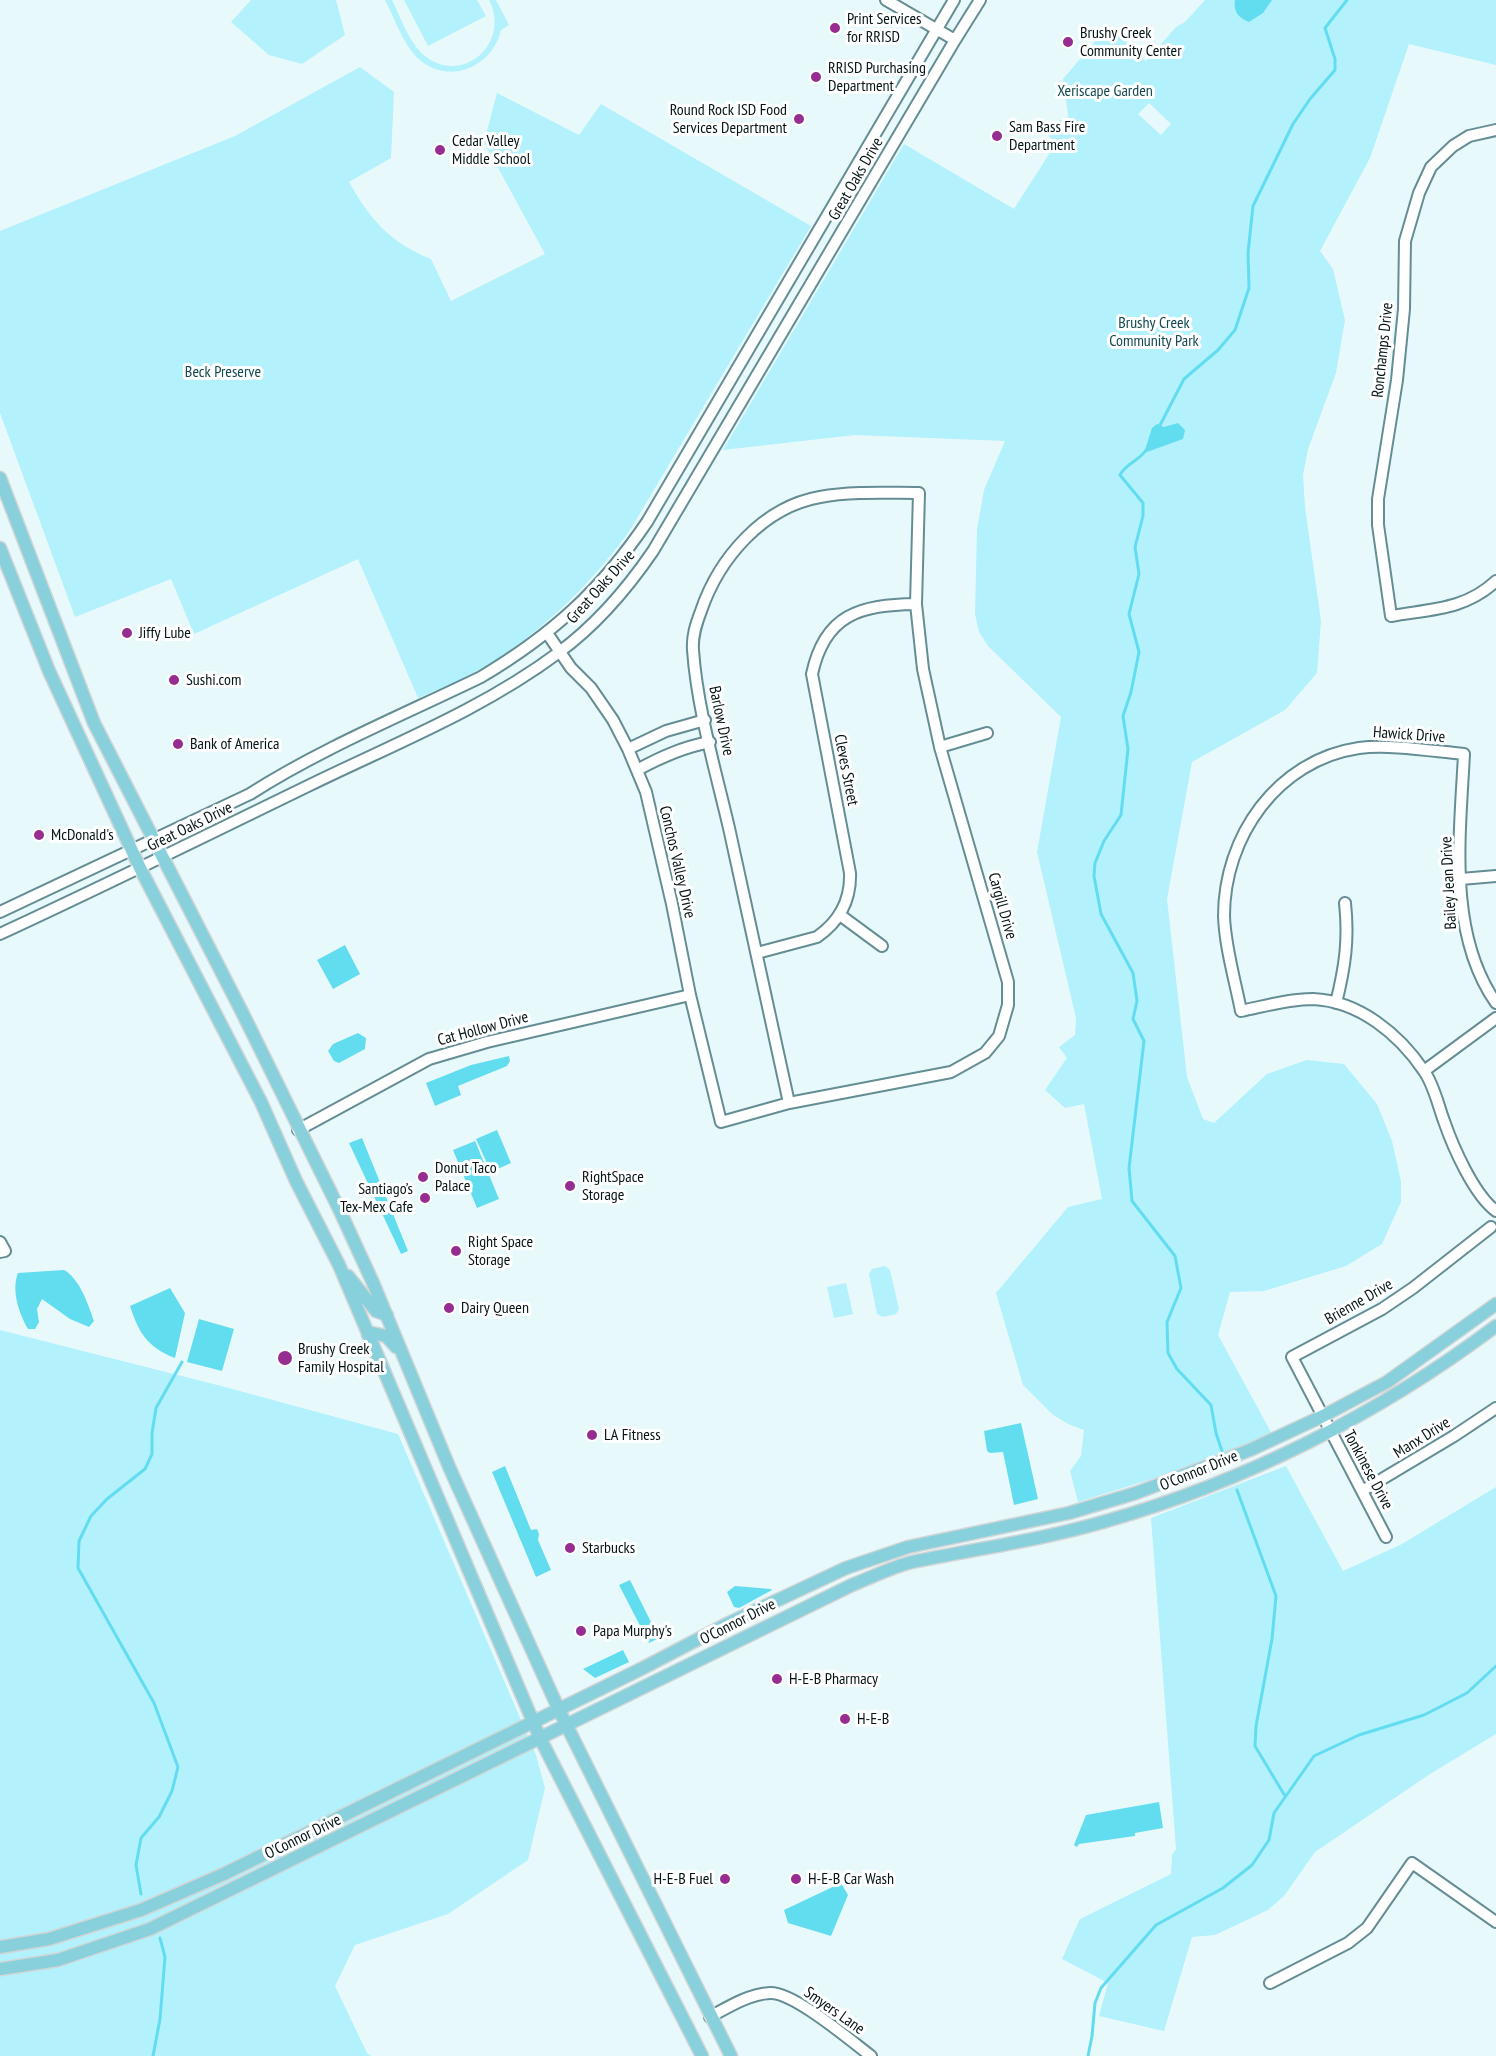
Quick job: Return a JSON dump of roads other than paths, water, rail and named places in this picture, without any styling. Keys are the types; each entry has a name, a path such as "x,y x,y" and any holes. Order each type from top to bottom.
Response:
{"main road":[{"path":"0,478 94,723 249,1024 298,1130 340,1211 387,1315 450,1469 559,1710 731,2056"},
{"path":"0,500 42,610 62,640"},
{"path":"0,548 49,671 140,868 261,1102 296,1180 339,1265 540,1738 702,2056"},
{"path":"339,1265 376,1311 387,1315"},
{"name":"O'Connor Drive","path":"0,1947 49,1939 141,1910 224,1874 837,1571 908,1547 1069,1513 1137,1493 1250,1450 1323,1416 1403,1371 1496,1304"},
{"name":"O'Connor Drive","path":"0,1969 58,1960 150,1929 825,1597 910,1563 1043,1538 1154,1507 1205,1489 1331,1431 1380,1405 1436,1370 1496,1326"},
{"path":"368,1335 372,1333 386,1336 402,1355"},
{"path":"737,1641 738,1634 745,1624 811,1591 837,1571"},
{"path":"676,1671 697,1653 728,1635 729,1623"}],"street":[{"path":"886,0 955,40"},
{"name":"Great Oaks Drive","path":"3,911 250,794 315,758 481,676 547,633 607,576 647,522 954,0"},
{"name":"Great Oaks Drive","path":"0,934 495,695 560,652 610,604 653,551 980,0"},
{"name":"Ronchamps Drive","path":"1496,130 1468,136 1453,146 1431,167 1419,193 1405,241 1404,309 1397,380 1378,499 1378,525 1391,616 1463,603 1481,594 1496,581"},
{"name":"Cargill Drive","path":"722,1122 789,1103 951,1072 985,1053 999,1036 1008,1005 1008,982 940,747 923,669 916,604 919,493"},
{"name":"Barlow Drive","path":"789,1103 705,720 693,649 695,629 707,593 721,567 756,528 783,510 819,497 919,493"},
{"name":"Cleves Street","path":"757,953 817,937 840,915 848,899 851,886 812,674 825,636 837,624 861,610 916,604"},
{"name":"Conchos Valley Drive","path":"547,633 571,668 591,688 608,712 628,749 646,792 690,995 722,1122"},
{"path":"628,749 666,731 705,720"},
{"path":"940,747 987,734"},
{"path":"637,770 663,755 710,742"},
{"name":"Hawick Drive","path":"1336,1003 1313,999 1298,1000 1241,1011 1226,933 1225,902 1231,868 1242,833 1260,807 1282,784 1307,767 1333,754 1374,747 1464,754"},
{"name":"Bailey Jean Drive","path":"1464,754 1460,846 1465,928 1472,958 1481,979 1496,1003"},
{"path":"1461,879 1496,876"},
{"path":"1345,903 1348,929 1347,947 1336,1003 1364,1013 1390,1032 1425,1071 1461,1161 1492,1208 1494,1230"},
{"path":"3,911 15,927"},
{"path":"840,915 882,946"},
{"name":"Cat Hollow Drive","path":"298,1130 429,1059 496,1040 690,995"},
{"path":"1425,1071 1496,1018"},
{"name":"Brienne Drive","path":"1323,1416 1292,1357 1382,1309 1494,1230"},
{"name":"Manx Drive","path":"1362,1491 1496,1408"},
{"name":"Tonkinese Drive","path":"1323,1416 1386,1538"},
{"path":"1270,1983 1340,1948 1367,1928 1412,1863 1496,1922"},
{"name":"Smyers Lane","path":"710,2016 747,1999 765,1994 778,1994 801,2004 872,2056"}],"water":[{"path":"1235,0 1272,0 1263,13 1249,22 1237,14"},
{"path":"1178,423 1185,430 1183,439 1144,453 1152,428 1157,424 1164,427"},
{"path":"345,945 360,974 333,989 317,960"},
{"path":"358,1033 366,1038 365,1049 339,1063 334,1061 328,1051 333,1044"},
{"path":"509,1056 510,1061 507,1066 458,1086 461,1095 435,1106 426,1083 471,1065"},
{"path":"497,1130 511,1163 491,1172 476,1139"},
{"path":"362,1138 408,1251 401,1254 349,1143"},
{"path":"475,1141 499,1199 477,1208 453,1150"},
{"path":"64,1270 75,1279 94,1321 89,1327 70,1319 42,1299 37,1309 39,1322 35,1329 28,1329 17,1302 15,1287 18,1273"},
{"path":"170,1288 185,1313 175,1358 157,1349 145,1338 130,1306"},
{"path":"199,1319 234,1329 222,1371 187,1362"},
{"path":"1021,1423 1038,1499 1014,1505 1003,1452 990,1453 987,1451 984,1431"},
{"path":"505,1466 531,1530 537,1529 538,1540 551,1570 536,1577 492,1472"},
{"path":"630,1580 659,1638 649,1643 619,1585"},
{"path":"735,1586 772,1590 739,1608 734,1607 727,1592"},
{"path":"623,1650 629,1662 595,1678 583,1669"},
{"path":"1159,1802 1163,1828 1135,1833 1135,1836 1079,1844 1077,1847 1074,1845 1086,1815"},
{"path":"841,1883 848,1895 831,1936 788,1923 784,1910"}],"waterway":[{"path":"1158,429 1184,379 1218,350 1235,330 1249,288 1248,253 1253,206 1293,124 1310,99 1335,70 1335,59 1325,28 1347,0"},
{"path":"1146,450 1120,475 1143,503 1143,516 1135,547 1139,574 1129,614 1139,652 1131,692 1123,716 1128,749 1121,815 1104,841 1095,863 1094,876 1101,914 1133,973 1137,1001 1133,1019 1144,1041 1129,1168 1132,1201 1175,1256 1181,1288 1167,1322 1168,1353 1177,1369 1211,1405 1222,1451"},
{"path":"141,1894 136,1865 141,1838 159,1817 172,1791 178,1767 154,1703 78,1568 79,1541 91,1516 107,1499 145,1469 152,1454 152,1433 156,1408 182,1362"},
{"path":"1237,1490 1276,1596 1272,1639 1256,1726 1255,1746 1285,1796"},
{"path":"1088,2056 1095,2003 1101,1988 1156,1925 1223,1888 1252,1865 1269,1840 1274,1813 1314,1756 1359,1735 1424,1715 1467,1693 1496,1666"},
{"path":"153,2056 160,2019 165,1957 160,1938"}],"place":[{"name":"Print Services for RRISD","path":"835,28"},
{"name":"Brushy Creek Community Center","path":"1068,42"},
{"name":"RRISD Purchasing Department","path":"816,77"},
{"name":"Round Rock ISD Food Services Department","path":"799,119"},
{"name":"Sam Bass Fire Department","path":"997,136"},
{"name":"Cedar Valley Middle School","path":"440,150"},
{"name":"Jiffy Lube","path":"127,633"},
{"name":"Sushi.com","path":"174,680"},
{"name":"Bank of America","path":"178,744"},
{"name":"McDonald's","path":"39,835"},
{"name":"Donut Taco Palace","path":"423,1177"},
{"name":"RightSpace Storage","path":"570,1186"},
{"name":"Santiago’s Tex-Mex Cafe","path":"425,1198"},
{"name":"Right Space Storage","path":"456,1251"},
{"name":"Dairy Queen","path":"449,1308"},
{"name":"Brushy Creek Family Hospital","path":"285,1358"},
{"name":"LA Fitness","path":"592,1435"},
{"name":"Starbucks","path":"570,1548"},
{"name":"Papa Murphy's","path":"581,1631"},
{"name":"H-E-B Pharmacy","path":"777,1679"},
{"name":"H-E-B","path":"845,1719"},
{"name":"H-E-B Fuel","path":"725,1879"},
{"name":"H-E-B Car Wash","path":"796,1879"}],"park label":[{"name":"Xeriscape Garden","path":"1105,91"},
{"name":"Brushy Creek Community Park","path":"1154,332"},
{"name":"Beck Preserve","path":"223,372"}]}
